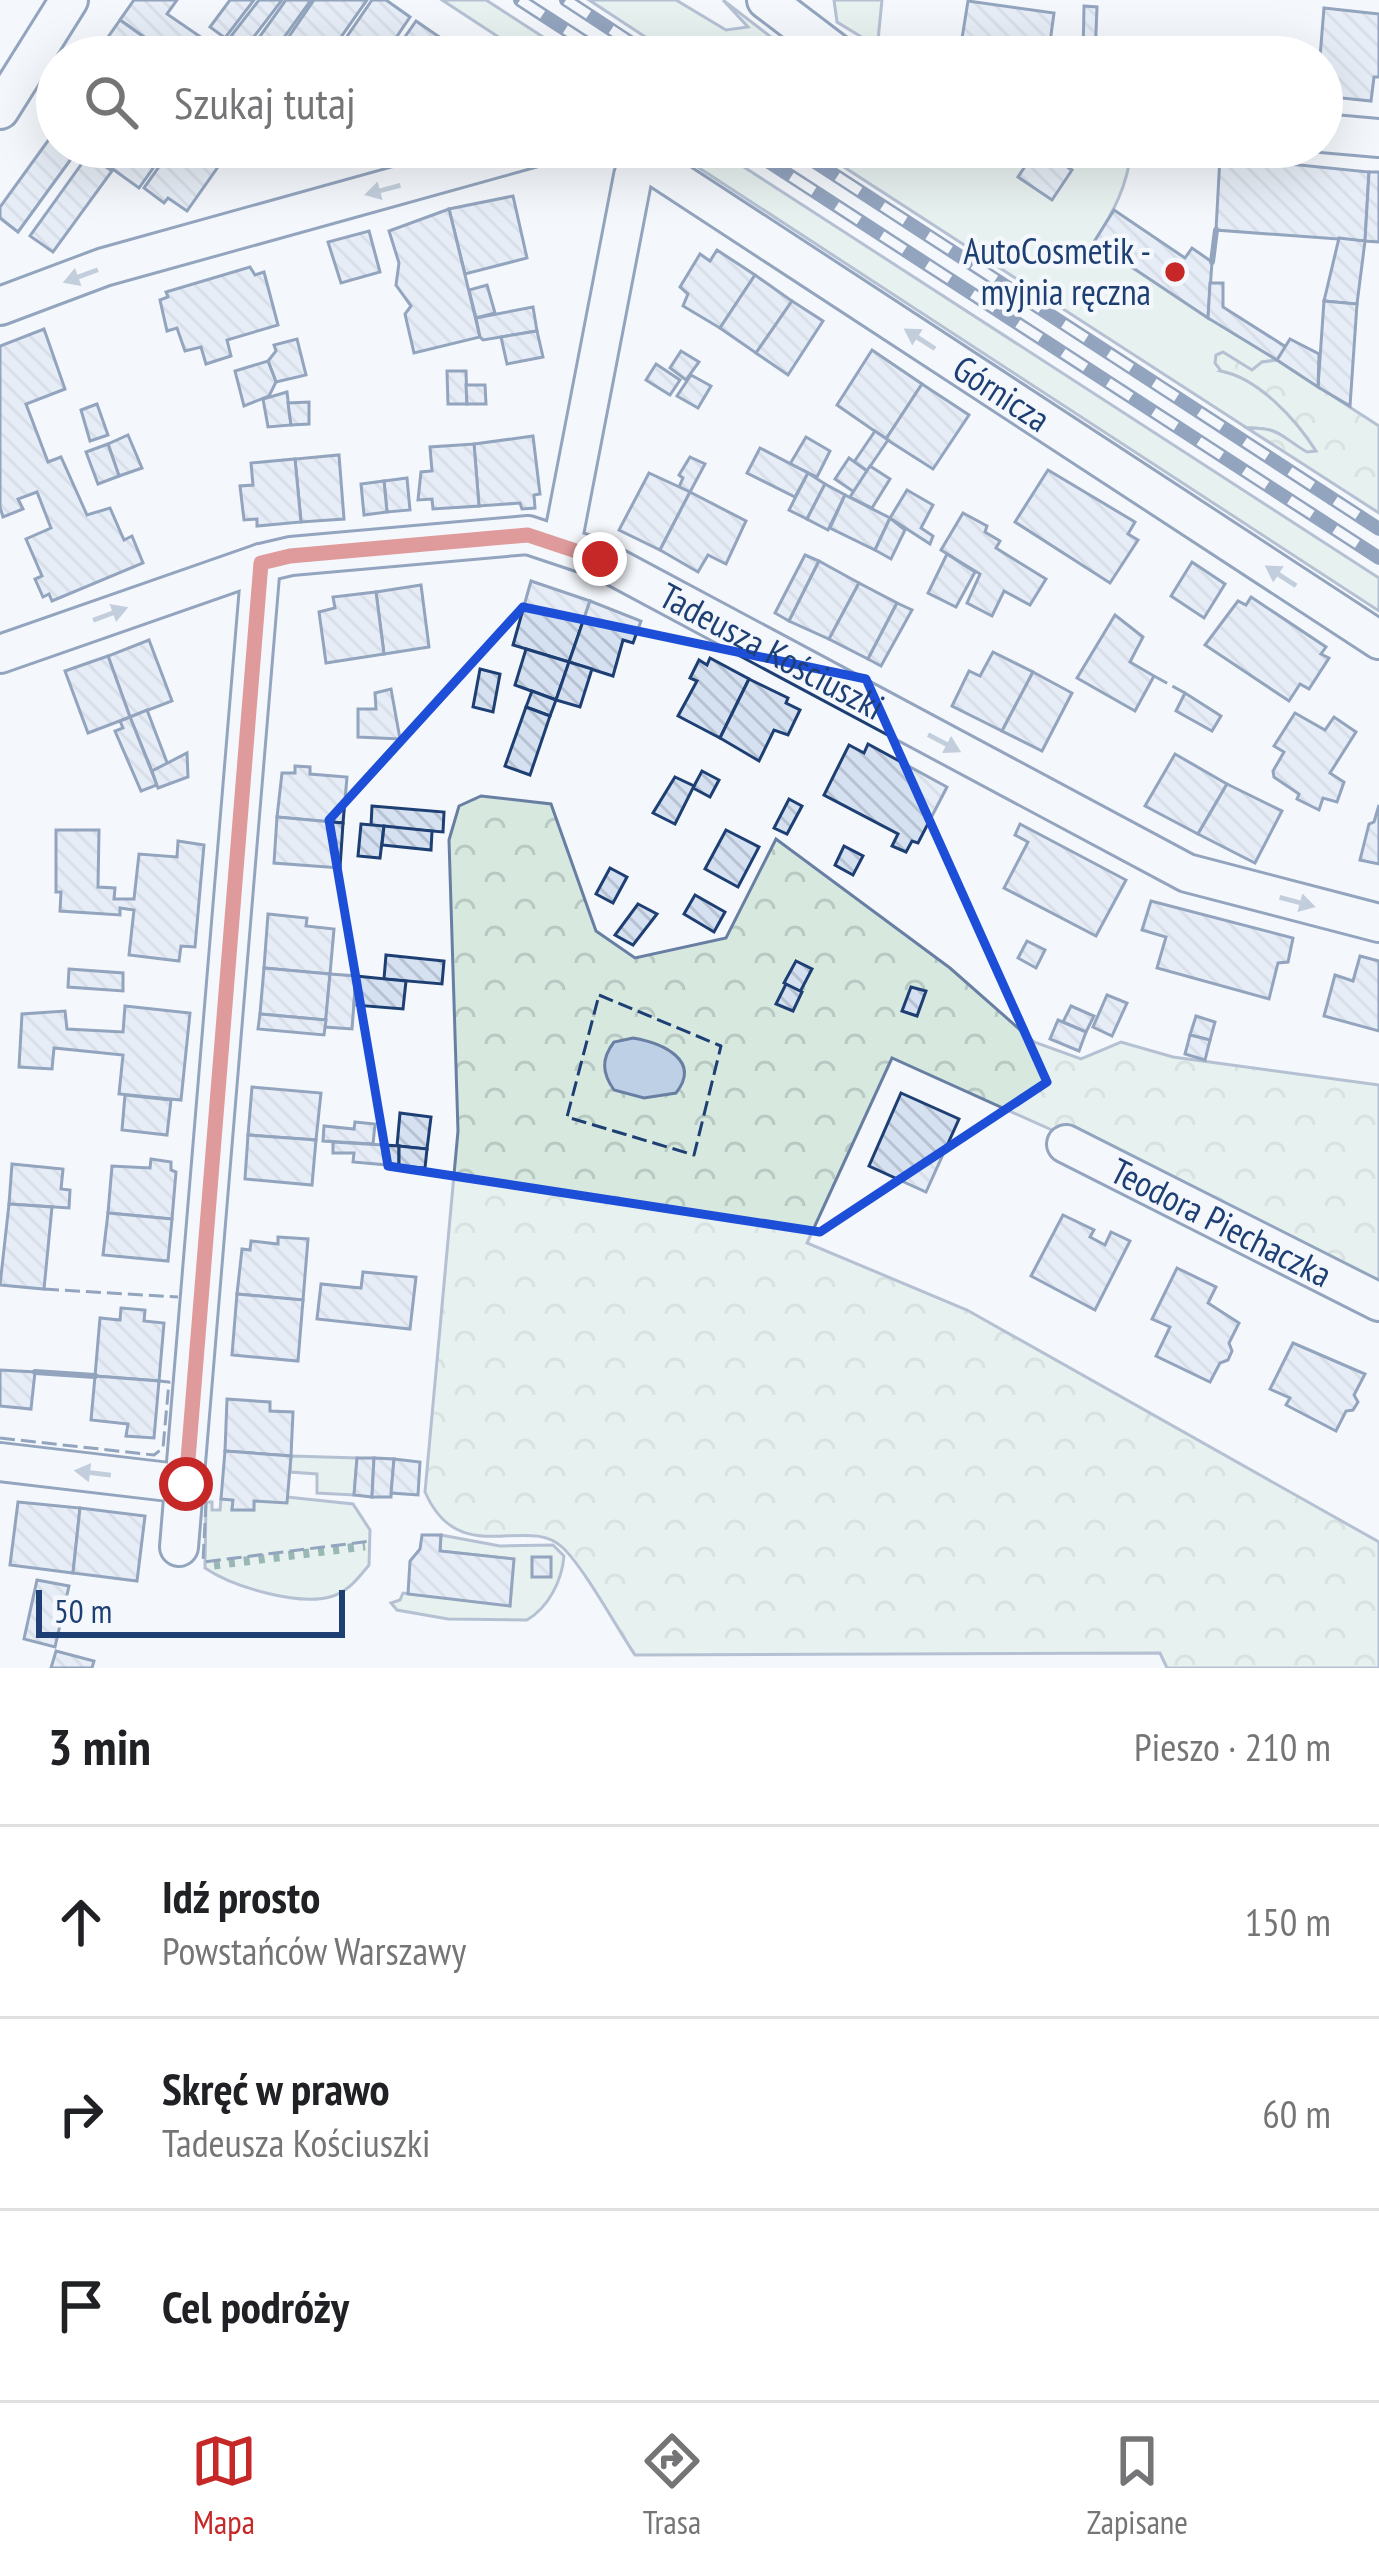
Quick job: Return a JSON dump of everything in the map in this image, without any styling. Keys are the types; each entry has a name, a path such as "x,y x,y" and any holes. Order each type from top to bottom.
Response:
{"street":[{"path":"46,36 69,0"},
{"path":"766,0 813,36"},
{"path":"0,110 36,53"},
{"path":"1343,135 1379,138"},
{"path":"0,306 104,267 460,168"},
{"path":"562,544 633,168"},
{"name":"Górnicza","path":"656,168 1379,640"},
{"name":"Tadeusza Kościuszki","path":"0,654 290,556 528,535 600,559 1187,873 1379,923"},
{"path":"179,1547 261,563"},
{"name":"Teodora Piechaczka","path":"1066,1144 1379,1302"},
{"path":"0,1462 186,1484"}],"highlighted area":[{"path":"523,607 866,679 1047,1082 820,1232 388,1166 329,820"}],"green space":[{"path":"442,0 486,0 542,36 497,36"},
{"path":"589,0 676,0 726,30 748,27 723,0 770,36 644,36"},
{"path":"834,0 882,0 878,36 860,36 837,22"},
{"path":"699,168 745,168 1379,578 1379,611"},
{"path":"845,168 1128,168 1094,242 1277,360 1262,362 1253,371 1237,364 1221,371 1262,391 1316,451 1307,453 1274,431 1247,428"},
{"path":"1223,352 1252,370 1262,362 1277,360 1379,426 1379,513 1247,428 1274,431 1307,452 1316,451 1275,402 1249,382 1221,371 1215,363 1216,355"},
{"path":"481,796 551,804 596,931 635,958 726,938 776,839 950,968 1034,1042 1081,1059 1121,1042 1173,1057 1379,1085 1379,1293 1054,1131 892,1058 807,1243 967,1310 1379,1542 1379,1668 1167,1668 1160,1653 635,1655 562,1547 531,1535 474,1535 456,1529 439,1515 425,1492 458,1131 449,840 459,806"},
{"path":"291,1456 357,1458 354,1495 317,1493 317,1474 290,1472"},
{"path":"287,1497 353,1504 370,1530 369,1565 339,1594 319,1599 285,1597 249,1588 205,1568 206,1502 212,1502 212,1510 220,1510 221,1499 233,1500 232,1509 253,1510 254,1501"},
{"path":"441,1535 500,1546 553,1545 564,1556 557,1583 542,1608 527,1620 448,1619 397,1610 391,1603 403,1593 510,1605 513,1559 440,1551"}],"water":[{"path":"633,1038 666,1049 681,1062 683,1081 676,1093 644,1098 614,1090 605,1072 607,1054 614,1042"}],"building":[{"path":"134,0 177,0 167,14 199,36 142,36 120,20"},
{"path":"230,0 254,0 227,36 210,27"},
{"path":"259,0 282,0 254,36 231,36"},
{"path":"286,0 311,0 285,36 260,36"},
{"path":"314,0 367,0 342,36 289,36"},
{"path":"372,0 386,0 410,17 397,36 347,36"},
{"path":"968,1 1054,13 1051,36 962,36"},
{"path":"1084,6 1097,7 1096,36 1083,36"},
{"path":"1324,8 1379,14 1379,77 1374,77 1371,101 1343,98 1343,36 1322,36"},
{"path":"120,20 142,36 109,36"},
{"path":"416,21 438,36 406,36"},
{"path":"36,157 36,168 64,168 18,232 0,218 0,207"},
{"path":"79,168 112,171 53,252 30,236"},
{"path":"111,168 153,168 139,188"},
{"path":"158,168 217,168 187,211 168,198 164,203 144,188"},
{"path":"1024,168 1072,170 1052,200 1018,177"},
{"path":"1219,168 1369,172 1365,241 1216,230"},
{"path":"1369,172 1379,172 1379,242 1365,241"},
{"path":"513,196 527,258 465,274 449,209"},
{"path":"449,209 480,337 414,353 405,314 411,306 396,285 399,263 389,231"},
{"name":"AutoCosmetik - myjnia ręczna","path":"1114,210 1185,258 1192,248 1212,262 1208,318 1094,242"},
{"path":"369,231 380,272 341,283 328,242"},
{"path":"1339,238 1365,241 1357,304 1324,301"},
{"path":"717,250 755,275 720,328 683,306 688,294 680,287 700,254 710,261"},
{"path":"250,267 255,275 264,272 278,325 227,340 231,356 206,364 201,347 185,351 177,328 167,331 160,300 168,297 166,292"},
{"path":"755,275 792,301 756,353 720,328"},
{"path":"1210,283 1223,283 1223,307 1286,347 1277,360 1208,318"},
{"path":"487,285 495,313 476,318 469,290"},
{"path":"792,301 823,321 788,375 756,353"},
{"path":"1324,301 1357,304 1350,406 1318,387"},
{"path":"533,307 537,331 480,337 476,318"},
{"path":"44,329 65,389 26,404 48,462 61,457 87,515 110,508 124,540 132,536 143,563 52,601 49,594 43,597 35,579 42,576 26,539 51,528 37,492 18,499 23,509 3,517 0,507 0,346"},
{"path":"537,331 543,357 507,364 501,337"},
{"path":"297,339 306,375 276,382 268,361 276,351 274,345"},
{"path":"1290,339 1319,354 1318,387 1277,360"},
{"path":"872,350 922,384 886,439 837,405"},
{"path":"681,351 699,362 686,380 670,368"},
{"path":"268,361 276,382 269,396 244,406 235,371"},
{"path":"656,364 680,380 670,395 646,380"},
{"path":"447,371 466,371 467,404 448,404"},
{"path":"691,375 711,386 698,408 677,396"},
{"path":"922,384 969,415 933,469 886,439"},
{"path":"466,385 485,385 486,404 467,404"},
{"path":"287,392 291,425 268,427 263,399"},
{"path":"309,402 309,424 291,425 288,403"},
{"path":"97,404 108,435 90,441 81,410"},
{"path":"875,431 888,440 867,471 854,462"},
{"path":"128,435 142,468 119,476 108,444"},
{"path":"533,436 540,494 534,495 535,508 522,509 520,503 479,506 474,444"},
{"path":"806,437 830,451 817,477 790,464"},
{"path":"108,444 119,476 98,484 86,452"},
{"path":"474,444 479,506 433,509 432,499 418,500 421,472 432,471 430,447"},
{"path":"760,448 808,473 795,497 747,473"},
{"path":"339,455 344,519 301,522 295,459"},
{"path":"690,457 705,464 690,492 679,487 683,478 679,475"},
{"path":"849,458 867,471 854,492 835,479"},
{"path":"295,459 301,522 257,526 257,519 244,520 240,486 253,485 251,463"},
{"path":"870,466 890,479 872,508 850,497"},
{"path":"1048,470 1135,522 1128,534 1138,540 1110,583 1015,522"},
{"path":"649,473 690,492 660,550 619,530"},
{"path":"808,473 825,484 807,519 789,510"},
{"path":"407,478 410,510 387,512 384,481"},
{"path":"384,481 387,512 364,515 361,484"},
{"path":"825,484 845,495 828,530 807,519"},
{"path":"907,490 933,505 921,528 933,536 930,544 890,518"},
{"path":"690,492 746,521 726,564 708,555 698,572 660,550"},
{"path":"845,495 890,518 875,550 830,528"},
{"path":"963,513 987,526 985,532 1000,541 996,548 1046,579 1030,605 1004,591 992,616 967,603 980,574 941,550"},
{"path":"890,518 905,530 891,559 875,550"},
{"path":"947,554 975,572 956,607 928,593"},
{"path":"805,555 819,561 789,621 775,613"},
{"path":"819,561 859,583 829,639 789,621"},
{"path":"1192,562 1225,584 1204,618 1171,596"},
{"path":"531,581 590,601 569,662 513,645"},
{"path":"859,583 897,603 868,659 829,639"},
{"path":"421,585 429,647 384,654 376,592"},
{"path":"376,592 384,654 326,663 319,612 335,608 333,597"},
{"path":"1251,597 1326,647 1321,654 1329,658 1309,689 1300,684 1289,701 1205,645 1238,601 1246,605"},
{"path":"590,601 641,621 633,643 623,640 613,676 569,662"},
{"path":"897,603 912,610 881,666 868,659"},
{"path":"1115,615 1143,637 1130,662 1154,676 1135,711 1077,678"},
{"path":"149,640 172,701 130,717 108,656"},
{"path":"526,649 569,662 556,700 515,685"},
{"path":"993,652 1033,672 1002,731 952,706 969,671 980,676"},
{"path":"108,656 130,717 88,733 65,671"},
{"path":"710,658 749,679 720,738 678,716 697,681 690,678 699,660 707,665"},
{"path":"569,662 592,669 580,707 556,700"},
{"path":"480,669 500,674 493,712 473,707"},
{"path":"1033,672 1072,693 1042,751 1002,731"},
{"path":"749,679 788,698 786,703 800,710 788,735 774,730 759,761 720,738"},
{"path":"391,689 400,739 358,737 358,709 376,709 375,693"},
{"path":"532,691 556,700 550,716 526,707"},
{"path":"1185,693 1221,716 1212,731 1176,711"},
{"path":"526,707 550,716 530,775 505,766"},
{"path":"147,710 168,765 152,771 130,717"},
{"path":"1295,713 1325,730 1334,717 1356,732 1330,773 1344,782 1337,802 1323,798 1319,810 1297,799 1299,794 1274,777 1284,752 1274,746"},
{"path":"130,717 157,785 141,791 115,731 123,728 120,721"},
{"path":"868,744 947,787 918,843 912,841 906,852 892,846 898,834 824,795 849,745 864,753"},
{"path":"187,753 188,777 158,788 152,771"},
{"path":"1175,754 1227,784 1198,834 1145,806"},
{"path":"295,766 310,767 310,774 347,777 343,823 277,817 282,773 295,773"},
{"path":"702,771 719,780 710,797 693,788"},
{"path":"675,777 694,786 675,824 653,813"},
{"path":"1227,784 1282,811 1255,863 1198,834"},
{"path":"789,799 802,806 787,834 774,828"},
{"path":"1379,805 1379,864 1360,860"},
{"path":"372,806 444,812 443,832 371,826"},
{"path":"277,817 343,823 340,868 274,863"},
{"path":"361,824 384,826 380,858 358,856"},
{"path":"1020,824 1126,880 1096,936 1004,888 1028,842 1015,835"},
{"path":"384,826 432,831 431,850 382,845"},
{"path":"56,830 99,830 98,887 115,888 114,899 134,899 139,854 177,857 178,841 204,845 195,947 181,946 179,961 129,955 134,910 120,908 120,915 60,911"},
{"path":"726,830 759,847 738,887 705,869"},
{"path":"844,846 863,856 853,875 835,865"},
{"path":"610,868 627,877 613,903 596,894"},
{"path":"695,895 725,912 714,932 684,914"},
{"path":"1151,901 1293,938 1288,962 1278,963 1269,999 1157,968 1166,937 1142,930"},
{"path":"638,904 657,914 633,945 615,935"},
{"path":"268,914 307,918 306,926 334,929 330,974 264,968"},
{"path":"1027,941 1045,950 1036,968 1018,958"},
{"path":"386,955 444,961 442,984 384,979"},
{"path":"1360,956 1379,961 1379,1031 1324,1016 1335,975 1353,981"},
{"path":"796,961 812,969 800,992 784,983"},
{"path":"264,968 330,974 326,1020 260,1014"},
{"path":"69,969 123,973 123,991 68,987"},
{"path":"330,974 356,976 352,1029 325,1027"},
{"path":"356,976 406,981 403,1009 354,1005"},
{"path":"786,984 802,992 793,1011 776,1004"},
{"path":"911,987 926,991 917,1016 902,1011"},
{"path":"1107,995 1127,1003 1112,1036 1093,1027"},
{"path":"125,1006 190,1013 181,1100 119,1094 123,1055 54,1048 52,1069 19,1067 22,1014 65,1011 67,1029 123,1032"},
{"path":"1071,1006 1094,1016 1086,1032 1063,1022"},
{"path":"260,1014 326,1020 324,1035 258,1029"},
{"path":"1196,1016 1215,1022 1210,1040 1190,1035"},
{"path":"1058,1020 1086,1032 1079,1051 1050,1039"},
{"path":"1190,1035 1210,1040 1205,1060 1185,1054"},
{"path":"252,1087 321,1093 316,1140 248,1135"},
{"path":"901,1093 959,1119 926,1192 869,1166"},
{"path":"125,1095 171,1100 167,1135 122,1130"},
{"path":"400,1113 431,1117 427,1149 397,1146"},
{"path":"355,1122 375,1124 373,1144 323,1141 324,1126 354,1129"},
{"path":"248,1135 316,1140 312,1185 245,1179"},
{"path":"333,1142 399,1146 399,1166 353,1162 354,1153 333,1153"},
{"path":"399,1146 427,1149 425,1168 399,1166"},
{"path":"151,1159 171,1162 176,1172 172,1219 108,1213 112,1166 150,1168"},
{"path":"12,1164 63,1169 61,1189 70,1190 69,1208 9,1204"},
{"path":"9,1204 52,1207 44,1289 0,1285"},
{"path":"108,1213 172,1219 168,1261 103,1255"},
{"path":"1063,1215 1094,1230 1090,1237 1105,1245 1111,1232 1130,1241 1095,1310 1031,1276"},
{"path":"278,1237 308,1239 303,1300 237,1294 242,1249 250,1250 251,1241 278,1244"},
{"path":"1177,1268 1216,1287 1208,1303 1239,1323 1229,1343 1228,1360 1220,1363 1210,1382 1156,1356 1170,1327 1152,1319"},
{"path":"363,1272 416,1277 410,1329 317,1319 321,1284 361,1288"},
{"path":"237,1294 303,1300 298,1361 232,1355"},
{"path":"121,1308 145,1310 144,1321 164,1323 159,1381 95,1376 100,1318 120,1320"},
{"path":"1293,1343 1365,1374 1354,1395 1358,1402 1346,1411 1336,1431 1286,1405 1290,1398 1270,1389"},
{"path":"0,1370 35,1372 31,1409 0,1406"},
{"path":"95,1376 159,1381 154,1438 126,1436 128,1424 91,1420"},
{"path":"227,1399 270,1402 270,1411 293,1412 291,1456 225,1451"},
{"path":"225,1451 291,1456 287,1503 254,1501 254,1510 232,1510 233,1500 221,1499"},
{"path":"357,1458 374,1458 372,1497 354,1495"},
{"path":"374,1458 394,1459 391,1497 372,1497"},
{"path":"394,1459 420,1462 418,1495 391,1493"},
{"path":"18,1502 80,1508 73,1573 10,1565"},
{"path":"80,1508 145,1516 137,1581 73,1573"},
{"path":"422,1535 441,1535 440,1551 514,1559 510,1606 408,1594 410,1561 420,1549"},
{"path":"532,1557 551,1557 551,1577 532,1577"},
{"path":"37,1580 69,1586 55,1647 24,1639"},
{"path":"56,1651 94,1661 92,1668 51,1668"}],"railway":[{"path":"520,0 576,36"},
{"path":"566,0 621,36"},
{"path":"778,168 1379,558"},
{"path":"824,168 1379,529"}],"hedge":[{"path":"214,1565 365,1546"}],"fence":[{"path":"1154,676 1185,693"},
{"path":"599,995 721,1046 694,1155 567,1117 599,995"},
{"path":"44,1289 178,1297"},
{"path":"0,1438 154,1455 163,1448 169,1382 159,1381"},
{"path":"206,1502 203,1562 371,1541"}],"wall":[{"path":"1212,262 1216,230"},
{"path":"35,1372 95,1376"}],"place":[{"name":"AutoCosmetik - myjnia ręczna","path":"1175,272"}],"route":[{"path":"186,1484 261,563 290,556 528,535 600,559"}]}
